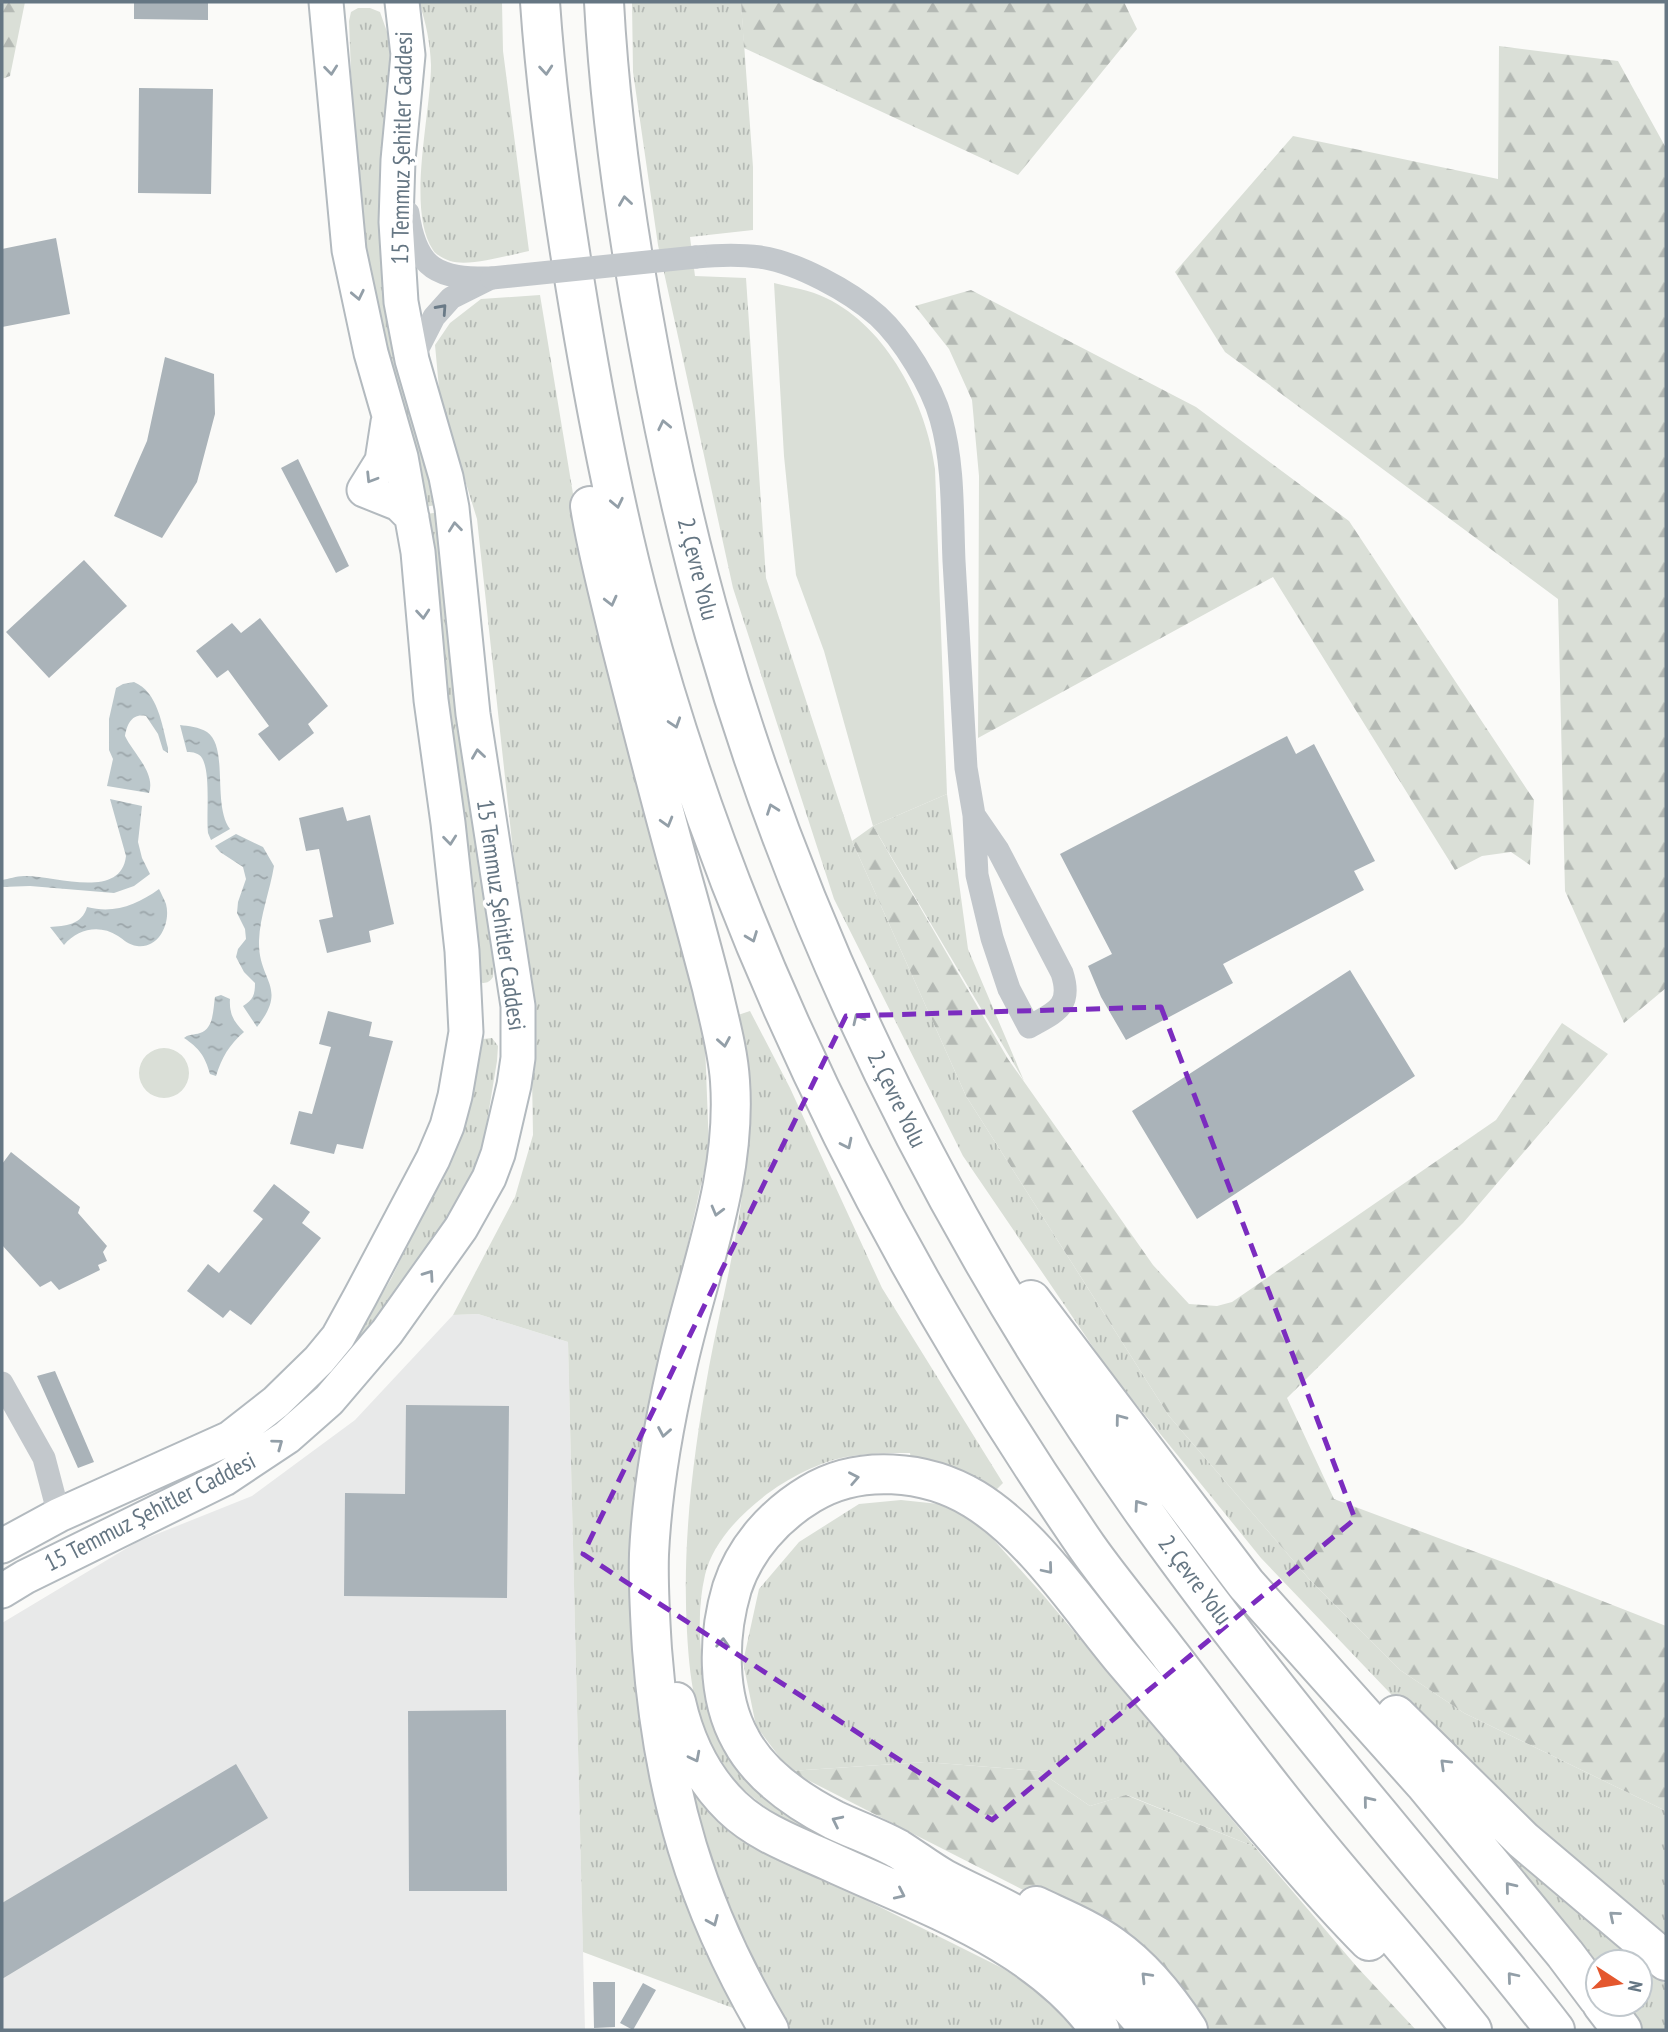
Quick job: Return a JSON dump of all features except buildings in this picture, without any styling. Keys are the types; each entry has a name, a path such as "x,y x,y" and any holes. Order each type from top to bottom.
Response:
{"highway":[{"path":"540,2 560,199 603,441 641,609 689,767 757,953 795,1037 912,1268 963,1354 1090,1550 1303,1826 1472,2030"},
{"name":"2. Çevre Yolu","path":"604,2 614,118 639,291 673,471 715,635 770,804 838,975 920,1147 1009,1308 1056,1384 1145,1513 1321,1742 1555,2030"},
{"path":"584,340 578,410 591,510 650,763 721,1024 730,1075 732,1115 726,1167 720,1200 677,1364 655,1498 649,1553 649,1597 656,1695 670,1782 706,1906 725,1950 769,2030"},
{"path":"920,1147 951,1184 1033,1303 1246,1584 1424,1783 1584,1979"},
{"path":"1150,2030 1087,1967 1029,1923 948,1881 898,1849 804,1803 778,1784 741,1741 729,1713 722,1673 724,1631 733,1586 758,1539 798,1501 822,1486 886,1474 921,1477 948,1486 988,1508 1037,1555 1337,1909 1370,1942 1397,1962 1433,1980"},
{"path":"655,1498 670,1677 689,1746 712,1784 733,1808 758,1827 998,1939 1055,1979 1100,2030"},
{"path":"1191,1512 1266,1580 1401,1721 1523,1840 1666,1961"},
{"path":"898,1849 918,1854 996,1887 1067,1920 1112,1945 1129,1959 1171,2004 1188,2030"}],"main road":[{"path":"386,2 404,18"},
{"name":"15 Temmuz Şehitler Caddesi","path":"2,1546 59,1515 230,1438 276,1402 319,1360 338,1337 433,1159 447,1126 455,1096 466,1010 448,823 431,700 418,552 403,467 372,353 349,250 333,9"},
{"name":"15 Temmuz Şehitler Caddesi","path":"2,1591 59,1559 224,1479 287,1437 329,1400 387,1332 447,1249 480,1198 498,1154 518,1058 518,1006 475,727 452,508 412,360 401,302 396,222 398,160 406,92 404,18"},
{"path":"463,982 469,989 486,995 495,992 506,982 513,969"},
{"path":"463,1049 484,1027 496,1027 506,1033 518,1058"}],"street":[{"path":"398,160 411,234 422,259 443,273 466,278 492,278 729,254 762,257 793,267 832,285 878,316 910,356 929,388 941,419 950,470 965,756 974,815 977,874 992,938 1009,989 1029,1027 1059,1009 1065,1000 1066,986 1062,973 998,850 974,815"},
{"path":"412,360 435,317 451,298 492,278"},
{"path":"2,1383 44,1458 59,1515"}],"highlighted area":[{"path":"1161,1007 1355,1519 992,1820 583,1554 846,1016"}],"shaded area":[{"path":"478,1314 568,1342 585,2030 2,2030 2,1623 137,1542 252,1496 355,1420 453,1315"}],"green space":[{"path":"2,2 25,2 10,76 2,79"},
{"path":"419,2 502,2 503,51 529,251 479,262 450,261 434,252 425,232 421,211 421,186 431,65 430,48"},
{"path":"632,2 741,2 753,167 753,230 690,237 695,276 746,278 766,578 852,841 966,1096 1169,1416 1310,1580 1400,1670 1464,1713 1666,1811 1666,1937 1567,1859 1409,1713 1261,1558 1110,1372 963,1156 834,899 733,588 658,245 633,72"},
{"path":"741,2 1124,2 1137,29 1018,175 744,48"},
{"path":"358,8 370,8 380,12 392,46 388,112 441,504 425,507 370,290 354,150 349,21 351,12"},
{"path":"1499,46 1618,61 1666,148 1666,988 1624,1023 1565,891 1558,599 1225,352 1175,272 1293,136 1498,179"},
{"path":"774,283 826,298 848,311 868,328 900,370 913,394 931,444 935,469 947,794 873,826 824,651 796,575 784,456"},
{"path":"971,290 1196,407 1349,521 1534,800 1530,865 1511,852 1482,856 1455,870 1273,577 978,738 979,476 972,400 949,349 915,306"},
{"path":"540,295 592,608 676,919 705,1043 709,1149 676,1297 639,1494 693,1915 733,2008 583,1952 568,1342 478,1314 453,1315 515,1197 533,1135 531,1017 477,519 440,399 435,345 450,323 481,299"},
{"path":"441,512 465,783 477,836 494,961 493,977 485,983 478,982 426,514"},
{"path":"947,794 968,949 1024,1081 873,826"},
{"path":"873,826 1008,1059 1153,1265 1189,1304 1217,1306 1232,1302 1496,1120 1562,1023 1608,1054 1463,1223 1287,1398 1334,1499 1666,1626 1666,1811 1464,1713 1400,1670 1310,1580 1169,1416 966,1096 852,841"},
{"path":"750,1011 790,1088 882,1288 1003,1483 995,1491 911,1460 910,1453 870,1454 846,1457 803,1472 761,1499 741,1516 725,1535 705,1575 700,1611 701,1649 714,1722 900,1868 1134,2030 1115,2030 904,1884 791,1824 772,1811 736,1782 712,1749 704,1731 694,1693 688,1652 688,1532 703,1400 744,1177 745,1117 735,1016"},
{"path":"492,1038 498,1046 497,1061 485,1134 475,1168 458,1202 403,1286 350,1358 346,1355 391,1279 448,1164 470,1106 478,1045 483,1039"},
{"path":"164,1048 182,1055 189,1073 182,1091 164,1098 146,1091 139,1073 146,1055"},
{"path":"901,1500 939,1504 967,1517 993,1539 1255,1847 1127,1795 1090,1806 1039,1771 925,1762 790,1771 756,1726 743,1662 759,1589 799,1542 859,1504"},
{"path":"925,1762 1039,1771 1090,1806 1126,1795 1255,1847 1357,1967 1416,2030 1198,2030 1031,1894 790,1771"},
{"path":"690,1795 699,1795 753,1839 1004,1969 1038,1992 1076,2030 791,2030 755,1969 736,1930"},
{"path":"1497,1836 1622,1948 1584,1948 1584,1967 1486,1844"},
{"path":"1654,1975 1666,1984 1666,2030 1633,2030 1624,2018 1654,2018"}],"water":[{"path":"134,682 149,693 154,701 168,748 168,753 163,750 158,734 146,716 137,716 131,720 125,736 147,771 149,793 107,786 113,759 109,750 109,719 116,688"},
{"path":"180,725 207,732 214,739 217,750 222,806 230,829 211,840 208,833 205,765 199,755 187,752"},
{"path":"110,799 142,806 138,842 150,874 134,886 114,893 30,886 2,887 2,880 21,876 84,882 99,882 112,878 121,870 126,856"},
{"path":"236,834 263,847 274,866 259,941 260,955 270,984 271,1002 257,1027 243,1006 253,997 255,983 244,972 236,957 238,949 246,939 245,929 237,913 246,879 243,867 215,846"},
{"path":"159,889 166,904 167,919 162,933 145,946 132,945 111,932 96,929 76,935 64,945 50,927 77,921 87,907 125,907"},
{"path":"221,995 230,999 233,1017 244,1032 227,1052 216,1076 210,1074 201,1053 184,1038 205,1031 212,1018 215,997"}]}
